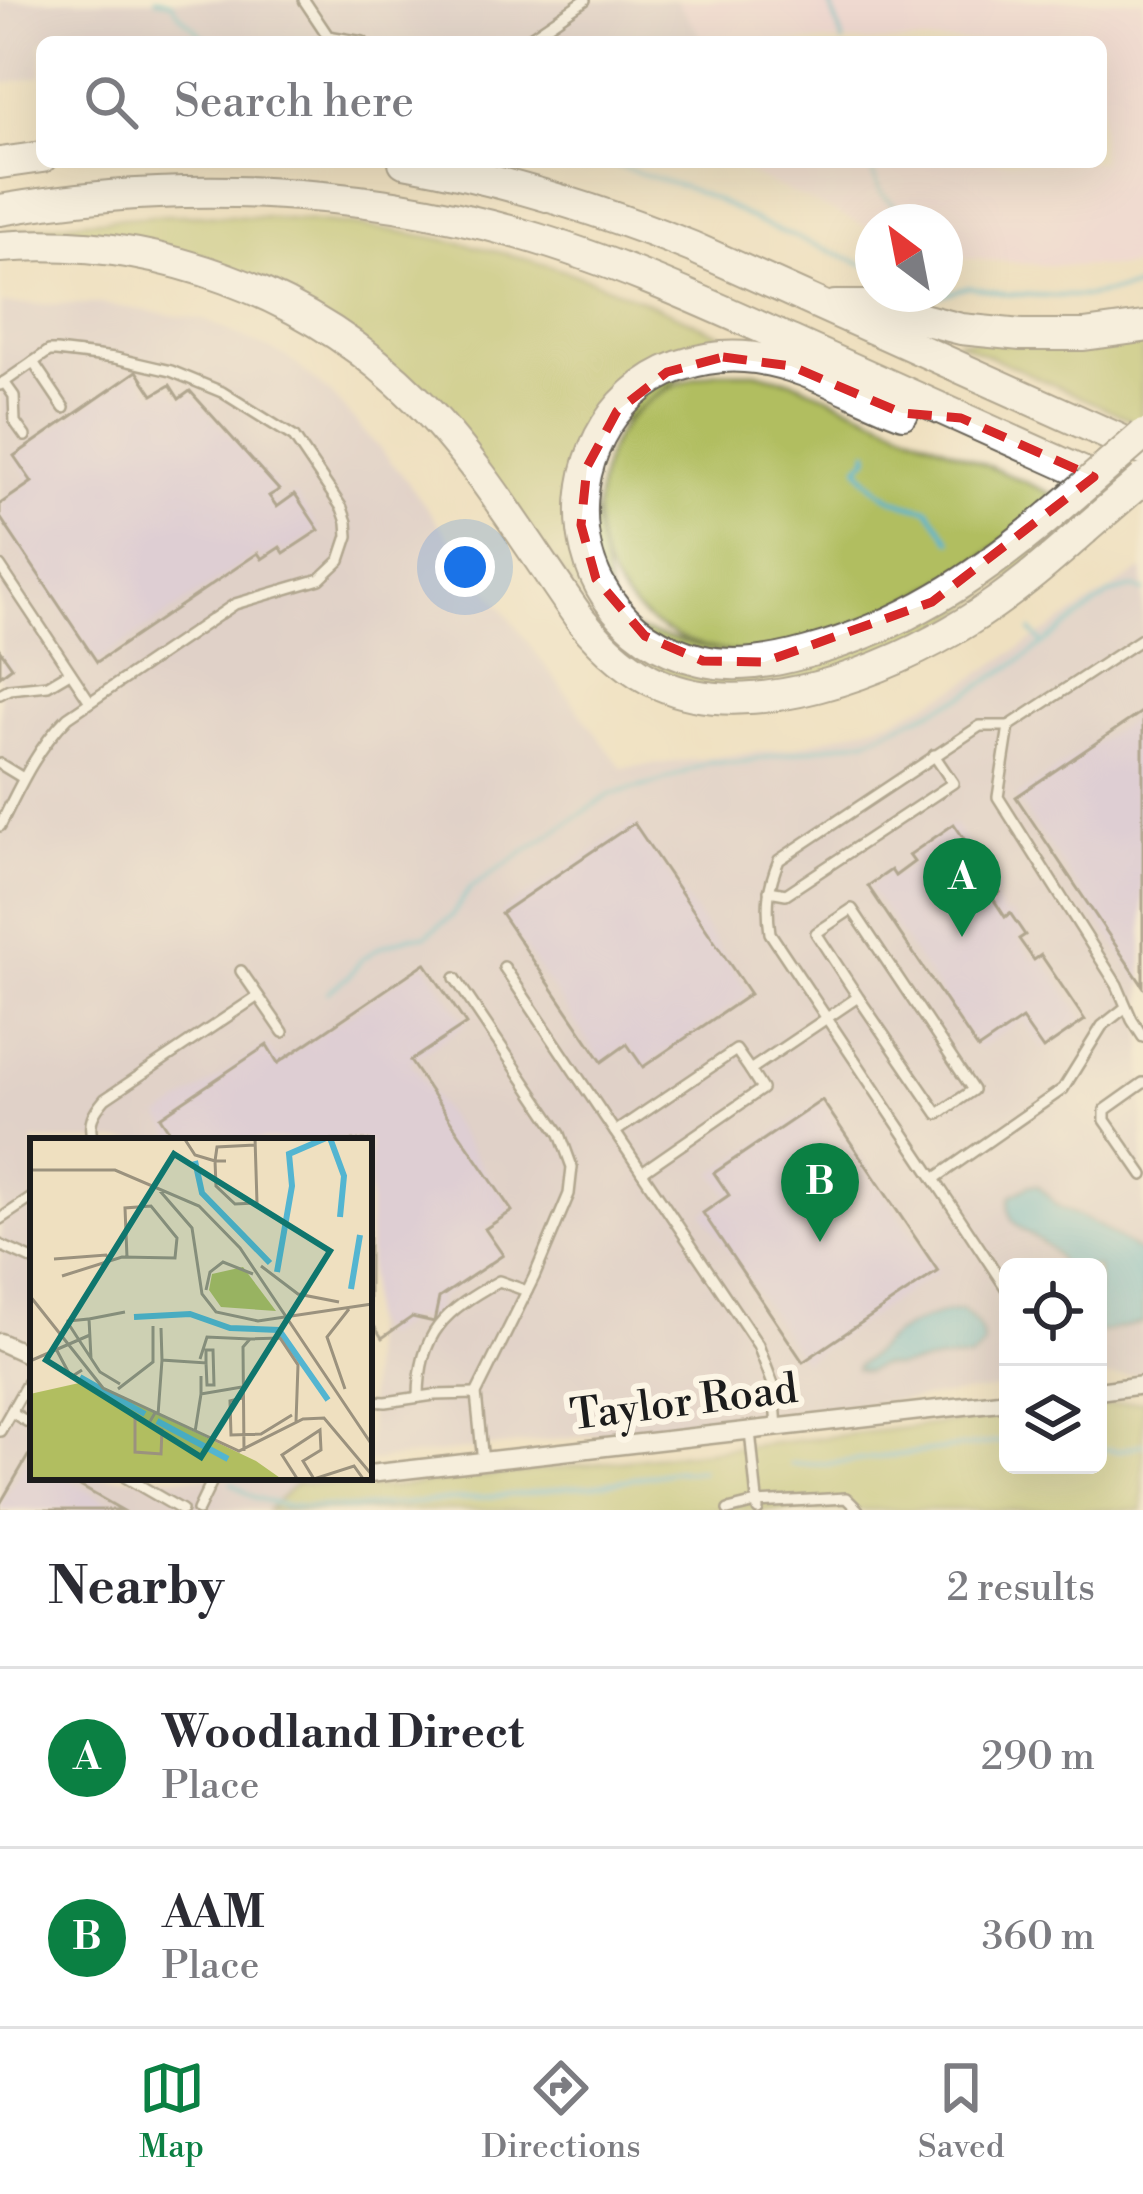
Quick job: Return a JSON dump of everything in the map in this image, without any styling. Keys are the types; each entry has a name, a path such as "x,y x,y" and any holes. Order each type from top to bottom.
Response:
{"highway":[{"path":"0,163 36,158"},
{"path":"432,168 520,187 621,218 1143,450"},
{"path":"0,210 99,196 201,191 303,195 472,222 567,248 656,281 1143,499"},
{"path":"0,247 74,246 166,259 254,289 339,336 394,379 440,426 581,620 608,650 644,676 680,691 722,699 766,696 880,665 937,639 994,604 1143,478"},
{"path":"824,307 872,306 961,329 1021,335 1084,335 1143,327"},
{"path":"961,418 902,413 762,358 723,357 667,372 616,411 586,467 581,525 596,579 631,625 658,644 703,661 764,662 836,644 906,616 958,587 1009,550 1143,435"}],"street":[{"path":"0,1342 30,1356"},
{"path":"1107,1390 1143,1385"},
{"name":"Taylor Road","path":"372,1474 999,1402"}],"lane":[{"path":"304,0 328,36"},
{"path":"532,36 585,0"},
{"path":"0,826 50,735 89,700 235,604 320,579 346,550 347,522 342,508 294,437 222,392 171,371 115,358 49,351 2,383 14,396 15,422 25,436"},
{"path":"33,362 64,408"},
{"path":"0,566 89,700"},
{"path":"999,1278 770,933 769,891 779,860 793,849 980,726 1009,726 1143,638"},
{"path":"0,694 48,685 70,671"},
{"path":"1009,726 998,796 1117,986 1143,1036"},
{"path":"769,891 786,894 952,783 934,755"},
{"path":"0,764 23,778"},
{"path":"852,909 973,1090 938,1114 859,997 816,933 852,909"},
{"path":"504,967 758,1345 774,1387 777,1428"},
{"path":"241,971 284,1032"},
{"path":"455,978 560,1134 572,1167 569,1194 476,1394 483,1462"},
{"path":"92,1138 89,1123 105,1099 258,997"},
{"path":"750,1070 859,997"},
{"path":"934,1179 1063,1088 1102,1026 1126,1007"},
{"path":"615,1132 736,1050 750,1070 761,1089 642,1172"},
{"path":"1143,1083 1105,1110 1105,1120 1143,1175"},
{"path":"0,1219 30,1200"},
{"path":"0,1245 30,1260"},
{"path":"419,1397 419,1368 430,1336 449,1313 499,1281 527,1291"},
{"path":"0,1431 30,1378"},
{"path":"372,1402 476,1394"},
{"path":"11,1412 30,1423"},
{"path":"750,1431 757,1507"},
{"path":"130,1480 182,1510"},
{"path":"198,1510 213,1480"},
{"path":"728,1510 846,1498 858,1510"}],"highlighted area":[{"path":"723,357 791,366 902,413 961,418 1094,477 932,602 764,662 703,661 645,636 596,579 581,525 587,467 617,411 667,372"}],"shaded area":[{"path":"0,0 676,0 701,36 36,36 36,77 0,84"},
{"path":"676,0 1143,0 1143,265 1040,265 963,258 963,204 855,204 855,222 737,168 1107,168 1107,36 701,36"},
{"path":"0,304 101,304 204,320 286,356 330,393 401,473 622,768 791,748 897,718 956,689 1143,571 1143,1374 1107,1377 1107,1258 999,1258 999,1389 372,1461 372,1138 30,1138 30,1480 317,1480 313,1485 296,1483 268,1510 0,1510"}],"green space":[{"path":"165,215 323,222 478,247 600,283 740,343 720,348 581,452 616,625 789,668 1079,503 1094,511 951,621 825,676 711,690 624,654 459,436 282,291 7,237 6,232"},
{"path":"1143,337 1141,424 956,341"},
{"path":"717,372 756,372 795,382 1057,496 976,561 861,621 806,641 752,653 689,641 643,616 626,599 603,558 597,510 606,460 624,425 666,390"},
{"path":"1143,1401 1143,1510 268,1510 296,1483 385,1488 999,1417 999,1474 1107,1474 1107,1405"}],"water":[{"path":"1038,1185 1056,1205 1143,1254 1143,1323 1107,1331 1107,1258 1057,1258 1012,1219 1011,1196"},
{"path":"962,1310 982,1335 983,1347 971,1359 881,1365 866,1372 856,1369 904,1328"}],"building":[{"path":"137,371 153,395 170,385 179,399 190,391 279,490 269,496 277,507 295,494 319,530 284,553 280,547 262,559 258,553 97,662 0,517 0,504 32,482 14,456"},
{"path":"0,650 12,667 0,676"},
{"path":"1143,711 1143,986 1016,797"},
{"path":"634,823 750,994 643,1067 627,1044 602,1062 501,913"},
{"path":"954,824 1000,892 992,897 1025,935 1019,939 1034,960 1041,955 1085,1020 1043,1049 1022,1019 978,1049 868,886 891,870 895,876 914,862 909,855"},
{"path":"425,963 466,1024 410,1061 512,1211 485,1229 503,1255 439,1298 434,1322 412,1317 382,1338 372,1323 372,1138 174,1138 160,1117 267,1045 278,1063"},
{"path":"822,1100 938,1271 803,1362 703,1213 729,1195 714,1173"},
{"path":"28,1456 30,1480 69,1480 122,1510 0,1510"}],"waterway":[{"path":"156,0 172,3 203,36"},
{"path":"829,0 841,36"},
{"path":"623,168 714,199 762,224 855,261"},
{"path":"871,168 881,193 893,204"},
{"path":"963,289 1088,296 1143,286"},
{"path":"868,451 868,458 858,466 872,484 897,501 928,509 951,541"},
{"path":"328,992 380,947 425,936 451,917 470,888 611,794 657,783 710,762 737,763 868,739 965,696 1110,594 1133,588 1143,591"},
{"path":"1031,631 1042,643"},
{"path":"791,1464 828,1464 999,1442"},
{"path":"1107,1449 1143,1444"},
{"path":"232,1483 253,1497 285,1506 354,1508 521,1494 701,1471"}],"place":[{"name":"Woodland Direct","path":"962,937"},
{"name":"AAM","path":"820,1242"}]}
